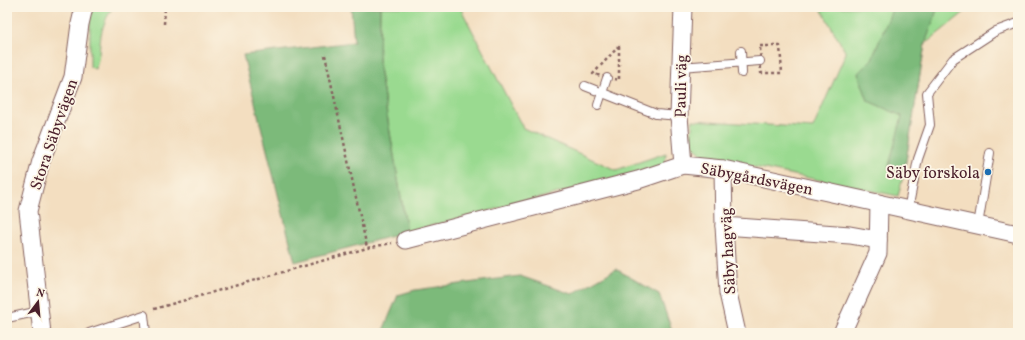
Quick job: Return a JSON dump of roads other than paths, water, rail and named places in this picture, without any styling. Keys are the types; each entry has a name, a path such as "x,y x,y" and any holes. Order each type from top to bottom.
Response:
{"street":[{"name":"Stora Säbyvägen","path":"42,333 28,211 41,160 73,78 80,24 84,7"},
{"name":"Pauli väg","path":"683,7 679,116 683,165"},
{"name":"Säbygårdsvägen","path":"406,240 638,180 683,165 723,169 1018,234"},
{"name":"Säby hagväg","path":"723,169 724,226 728,293 737,333"},
{"path":"842,333 878,253 879,203"},
{"path":"724,226 850,235 878,240"}],"lane":[{"path":"908,210 918,159 930,125 927,93 952,59 996,31 1018,23"},
{"path":"741,51 742,73"},
{"path":"680,67 760,61"},
{"path":"598,105 607,78"},
{"path":"586,86 656,114 679,116"},
{"path":"978,225 990,153"},
{"path":"7,318 40,311"},
{"path":"89,333 144,316 146,333"}],"place":[{"name":"Säby forskola","path":"988,172"}]}
